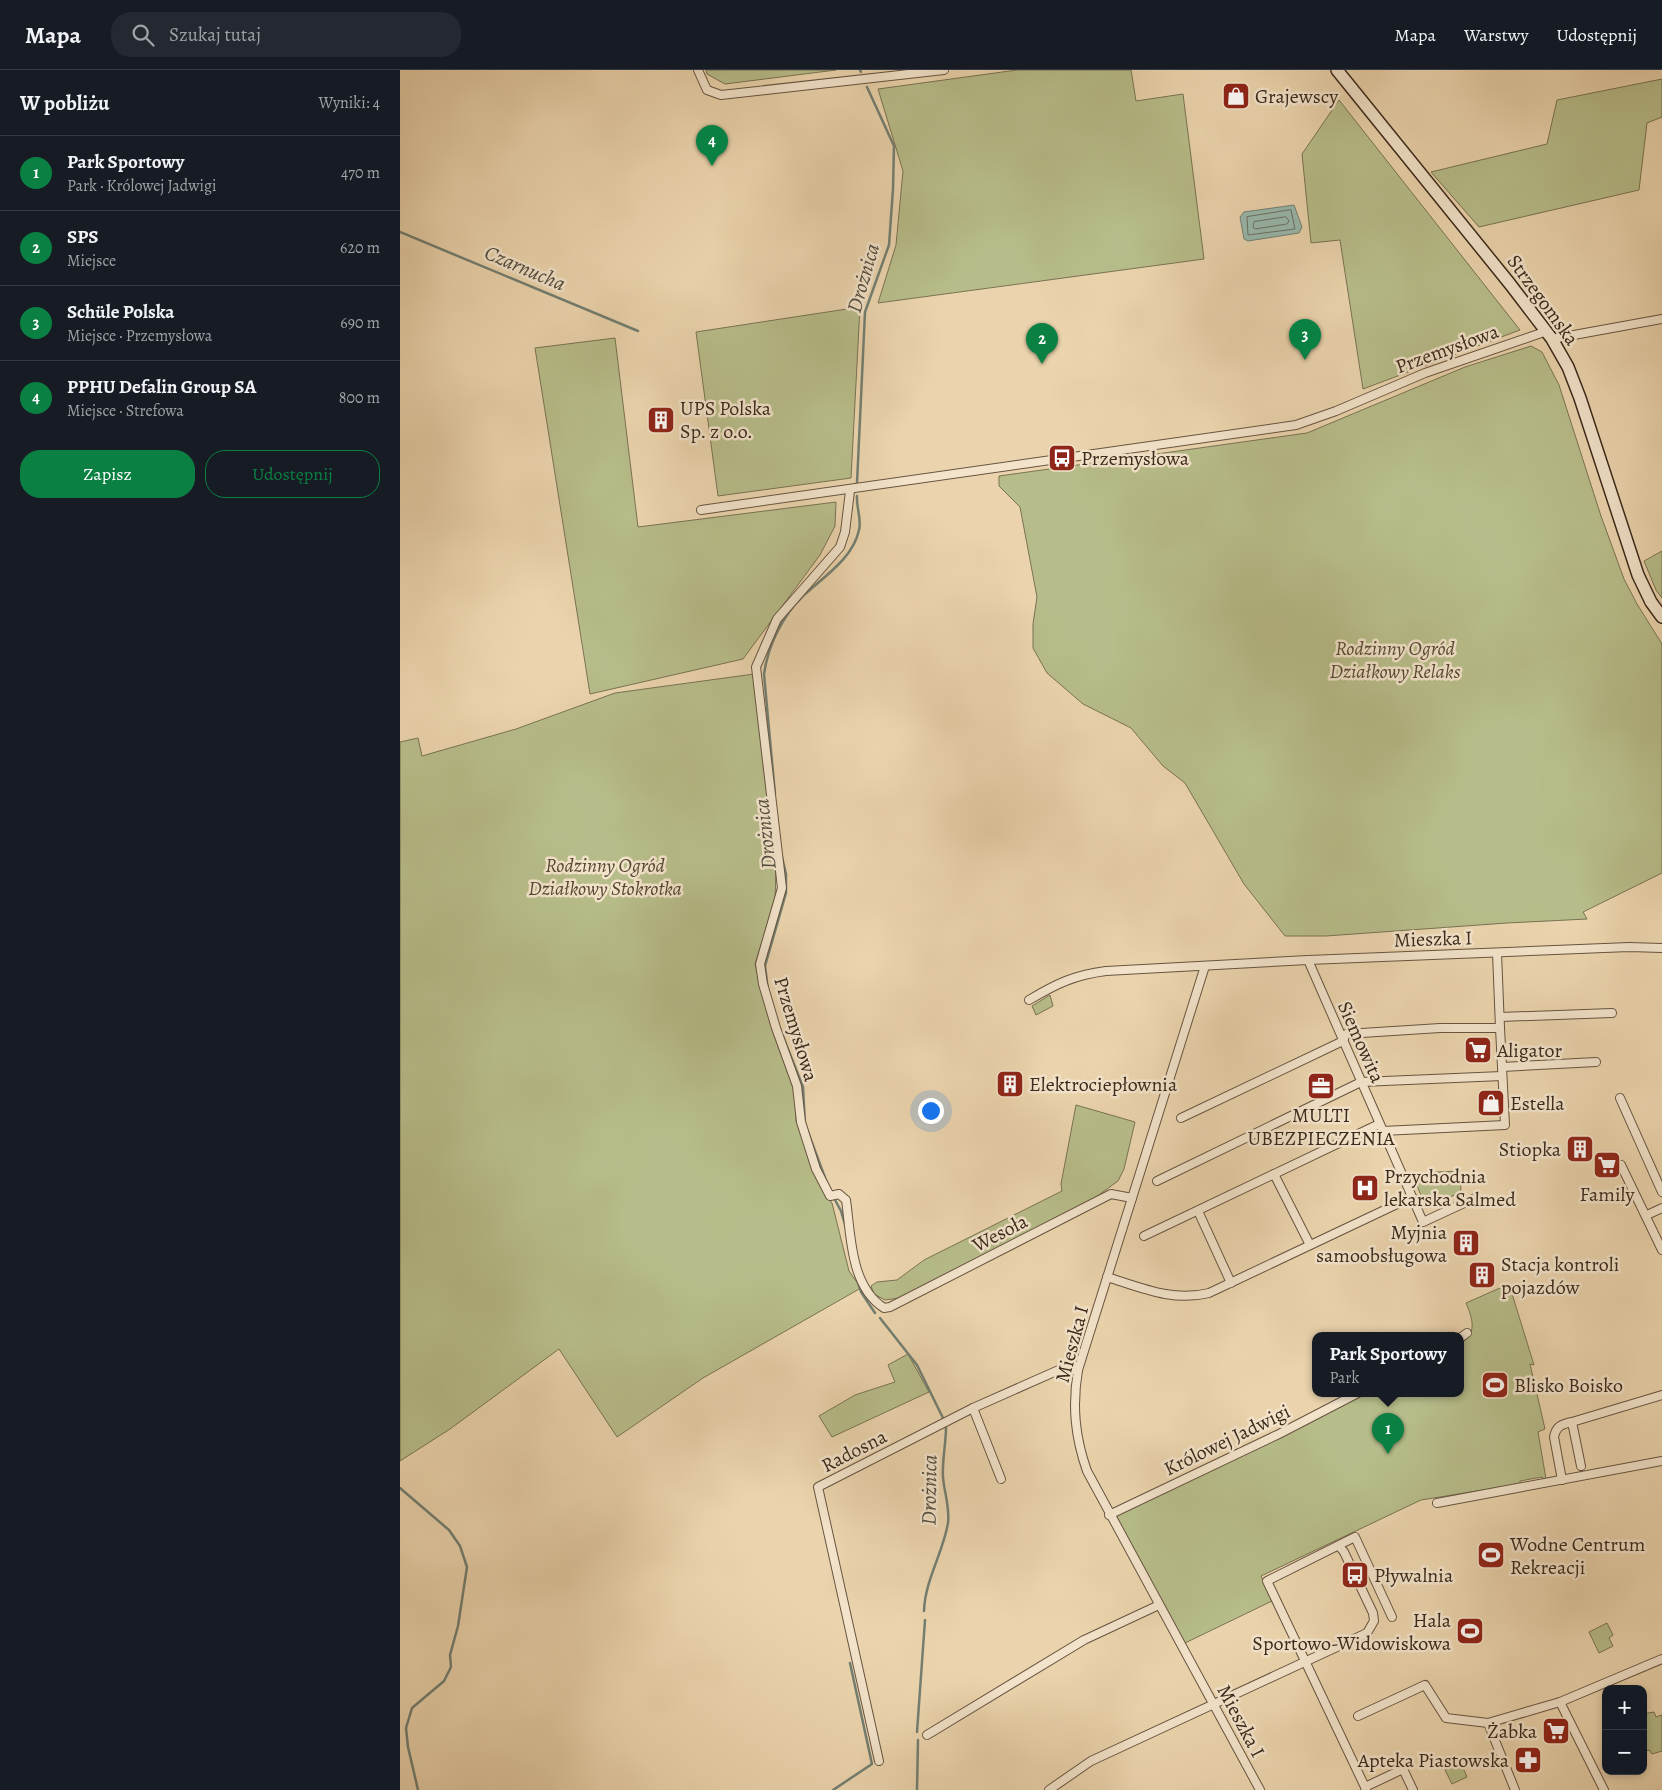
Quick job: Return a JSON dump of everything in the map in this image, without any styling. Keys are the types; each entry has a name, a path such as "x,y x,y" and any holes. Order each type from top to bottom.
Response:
{"main road":[{"name":"Strzegomska","path":"1337,70 1549,335 1568,367 1580,398 1638,575 1651,602 1662,617"}],"street":[{"path":"698,70 707,90 721,95 944,70"},
{"name":"Przemysłowa","path":"884,1308 870,1296 858,1272 846,1200 839,1194 830,1196 816,1169 801,1122 797,1086 776,1028 760,964 782,888 756,667 777,619 840,547 848,516 850,491 1296,425 1336,411 1424,373 1549,335 1662,319"},
{"path":"701,510 850,491"},
{"name":"Mieszka I","path":"1029,1000 1062,981 1082,974 1308,960 1662,948"},
{"path":"1144,1236 1274,1174 1381,1127 1505,1125 1497,953"},
{"name":"Siemowita","path":"1308,960 1423,1222 1474,1198"},
{"name":"Mieszka I","path":"1205,966 1078,1370 1074,1407 1077,1439 1087,1471 1109,1515 1260,1790"},
{"path":"1500,1017 1612,1013"},
{"path":"1181,1118 1342,1041 1346,1034 1500,1028"},
{"path":"1157,1181 1362,1082 1502,1072 1596,1062"},
{"path":"1620,1098 1662,1192"},
{"path":"1621,1165 1647,1215 1662,1250"},
{"path":"1274,1174 1310,1245"},
{"name":"Wesoła","path":"884,1308 890,1307 1111,1194 1132,1198"},
{"path":"1107,1277 1177,1297 1192,1298 1231,1283 1412,1197"},
{"path":"1647,1215 1662,1208"},
{"path":"1198,1211 1231,1283"},
{"name":"Radosna","path":"879,1761 818,1488 973,1408 1061,1369 1078,1370"},
{"path":"1562,1480 1554,1437 1555,1430 1562,1424 1662,1394"},
{"name":"Królowej Jadwigi","path":"1109,1515 1279,1434 1350,1397"},
{"path":"973,1408 1001,1479"},
{"path":"1572,1422 1581,1466"},
{"path":"1438,1503 1662,1461"},
{"path":"1392,1617 1355,1537 1268,1581 1365,1789 1403,1769 1414,1790"},
{"path":"1049,1790 1091,1761 1367,1633 1374,1621 1373,1613 1344,1552 1339,1546"},
{"path":"927,1735 1084,1640 1160,1605"},
{"path":"1358,1716 1424,1685 1446,1718 1488,1723 1560,1702 1662,1659"},
{"path":"1560,1702 1604,1790"},
{"path":"1488,1723 1515,1790"}],"green space":[{"path":"706,70 836,70 725,84 707,74"},
{"path":"1017,70 1131,70 1136,101 1183,94 1204,259 878,303 896,245 903,171 878,89"},
{"path":"1662,79 1662,117 1647,123 1639,190 1479,227 1431,172 1547,144 1557,100"},
{"path":"1339,100 1520,330 1363,389 1340,240 1311,243 1302,154"},
{"path":"860,307 851,478 718,496 696,332"},
{"path":"615,338 638,527 836,502 835,526 820,555 743,659 590,694 535,348"},
{"name":"Rodzinny Ogród Działkowy Relaks","path":"1531,346 1542,352 1559,385 1601,516 1624,579 1662,644 1662,873 1583,912 1587,919 1326,936 1285,936 1244,884 1185,783 1163,766 1131,728 1083,704 1047,673 1033,648 1033,624 1037,597 1020,507 999,486 999,476 1307,433 1465,367"},
{"path":"1662,551 1662,598 1656,590 1644,561"},
{"name":"Rodzinny Ogród Działkowy Stokrotka","path":"754,674 776,867 775,902 755,964 774,1034 795,1091 796,1121 824,1192 832,1203 849,1271 861,1288 703,1378 617,1437 559,1349 450,1429 400,1461 400,742 418,738 422,756 516,729 615,693"},
{"path":"1050,995 1053,1006 1036,1015 1032,1006"},
{"path":"1076,1105 1135,1122 1124,1169 1118,1181 1081,1208 900,1298 885,1300 874,1294 871,1286 877,1282 897,1280 924,1260 1062,1191 1061,1184"},
{"path":"1460,1171 1461,1192 1426,1208 1412,1173"},
{"path":"1509,1284 1534,1365 1530,1364 1545,1429 1538,1432 1546,1479 1542,1477 1520,1481 1520,1484 1421,1500 1261,1576 1272,1601 1185,1643 1159,1605 1109,1515 1352,1397 1464,1397 1464,1341 1470,1335 1472,1326 1472,1320 1466,1303"},
{"path":"908,1354 929,1392 832,1437 819,1416 855,1395 895,1382 888,1365"},
{"path":"1607,1623 1613,1635 1609,1638 1613,1646 1599,1653 1589,1632"},
{"path":"1654,1712 1656,1717 1662,1715 1662,1751 1652,1754 1649,1750 1647,1751 1647,1713"},
{"path":"1461,1763 1467,1777 1452,1784 1445,1770"}],"water":[{"path":"1294,205 1302,227 1299,233 1248,241 1244,239 1240,217 1244,212"}],"waterway":[{"name":"Drożnica","path":"857,483 865,312 889,245 893,189 894,146 867,87"},
{"name":"Czarnucha","path":"400,232 638,331"},
{"name":"Drożnica","path":"775,794 764,674 766,663 777,632 795,604 844,559 856,540 860,526 857,496"},
{"name":"Drożnica","path":"768,990 765,966 786,893 786,874 782,857"},
{"name":"Drożnica","path":"778,1024 803,1087 805,1124 827,1183"},
{"name":"Drożnica","path":"834,1198 841,1211 846,1228"},
{"name":"Drożnica","path":"852,1263 861,1292 875,1313"},
{"name":"Drożnica","path":"880,1318 917,1365 943,1418"},
{"name":"Drożnica","path":"924,1611 927,1588 948,1523 943,1471 946,1427"},
{"path":"400,1488 449,1530 460,1546 467,1567 458,1626 450,1655 451,1667 444,1681 412,1708 406,1728 408,1747 418,1790"},
{"name":"Drożnica","path":"917,1732 925,1620"},
{"path":"833,1790 872,1764 850,1663"},
{"name":"Drożnica","path":"917,1790 918,1740"}],"place":[{"name":"Grajewscy","path":"1236,96"},
{"name":"PPHU Defalin Group SA","path":"712,166"},
{"name":"Schüle Polska","path":"1305,360"},
{"name":"SPS","path":"1042,364"},
{"name":"UPS Polska Sp. z o.o.","path":"661,420"},
{"name":"Przemysłowa","path":"1062,458"},
{"name":"Aligator","path":"1478,1050"},
{"name":"Elektrociepłownia","path":"1010,1084"},
{"name":"MULTI UBEZPIECZENIA","path":"1321,1086"},
{"name":"Estella","path":"1491,1103"},
{"name":"Stiopka","path":"1580,1149"},
{"name":"Family","path":"1607,1165"},
{"name":"Przychodnia lekarska Salmed","path":"1365,1188"},
{"name":"Myjnia samoobsługowa","path":"1466,1243"},
{"name":"Stacja kontroli pojazdów","path":"1482,1275"},
{"name":"Blisko Boisko","path":"1495,1385"},
{"name":"Park Sportowy","path":"1388,1454"},
{"name":"Wodne Centrum Rekreacji","path":"1491,1555"},
{"name":"Pływalnia","path":"1355,1575"},
{"name":"Hala Sportowo-Widowiskowa","path":"1470,1631"},
{"name":"Żabka","path":"1556,1731"},
{"name":"Apteka Piastowska","path":"1528,1760"}]}
